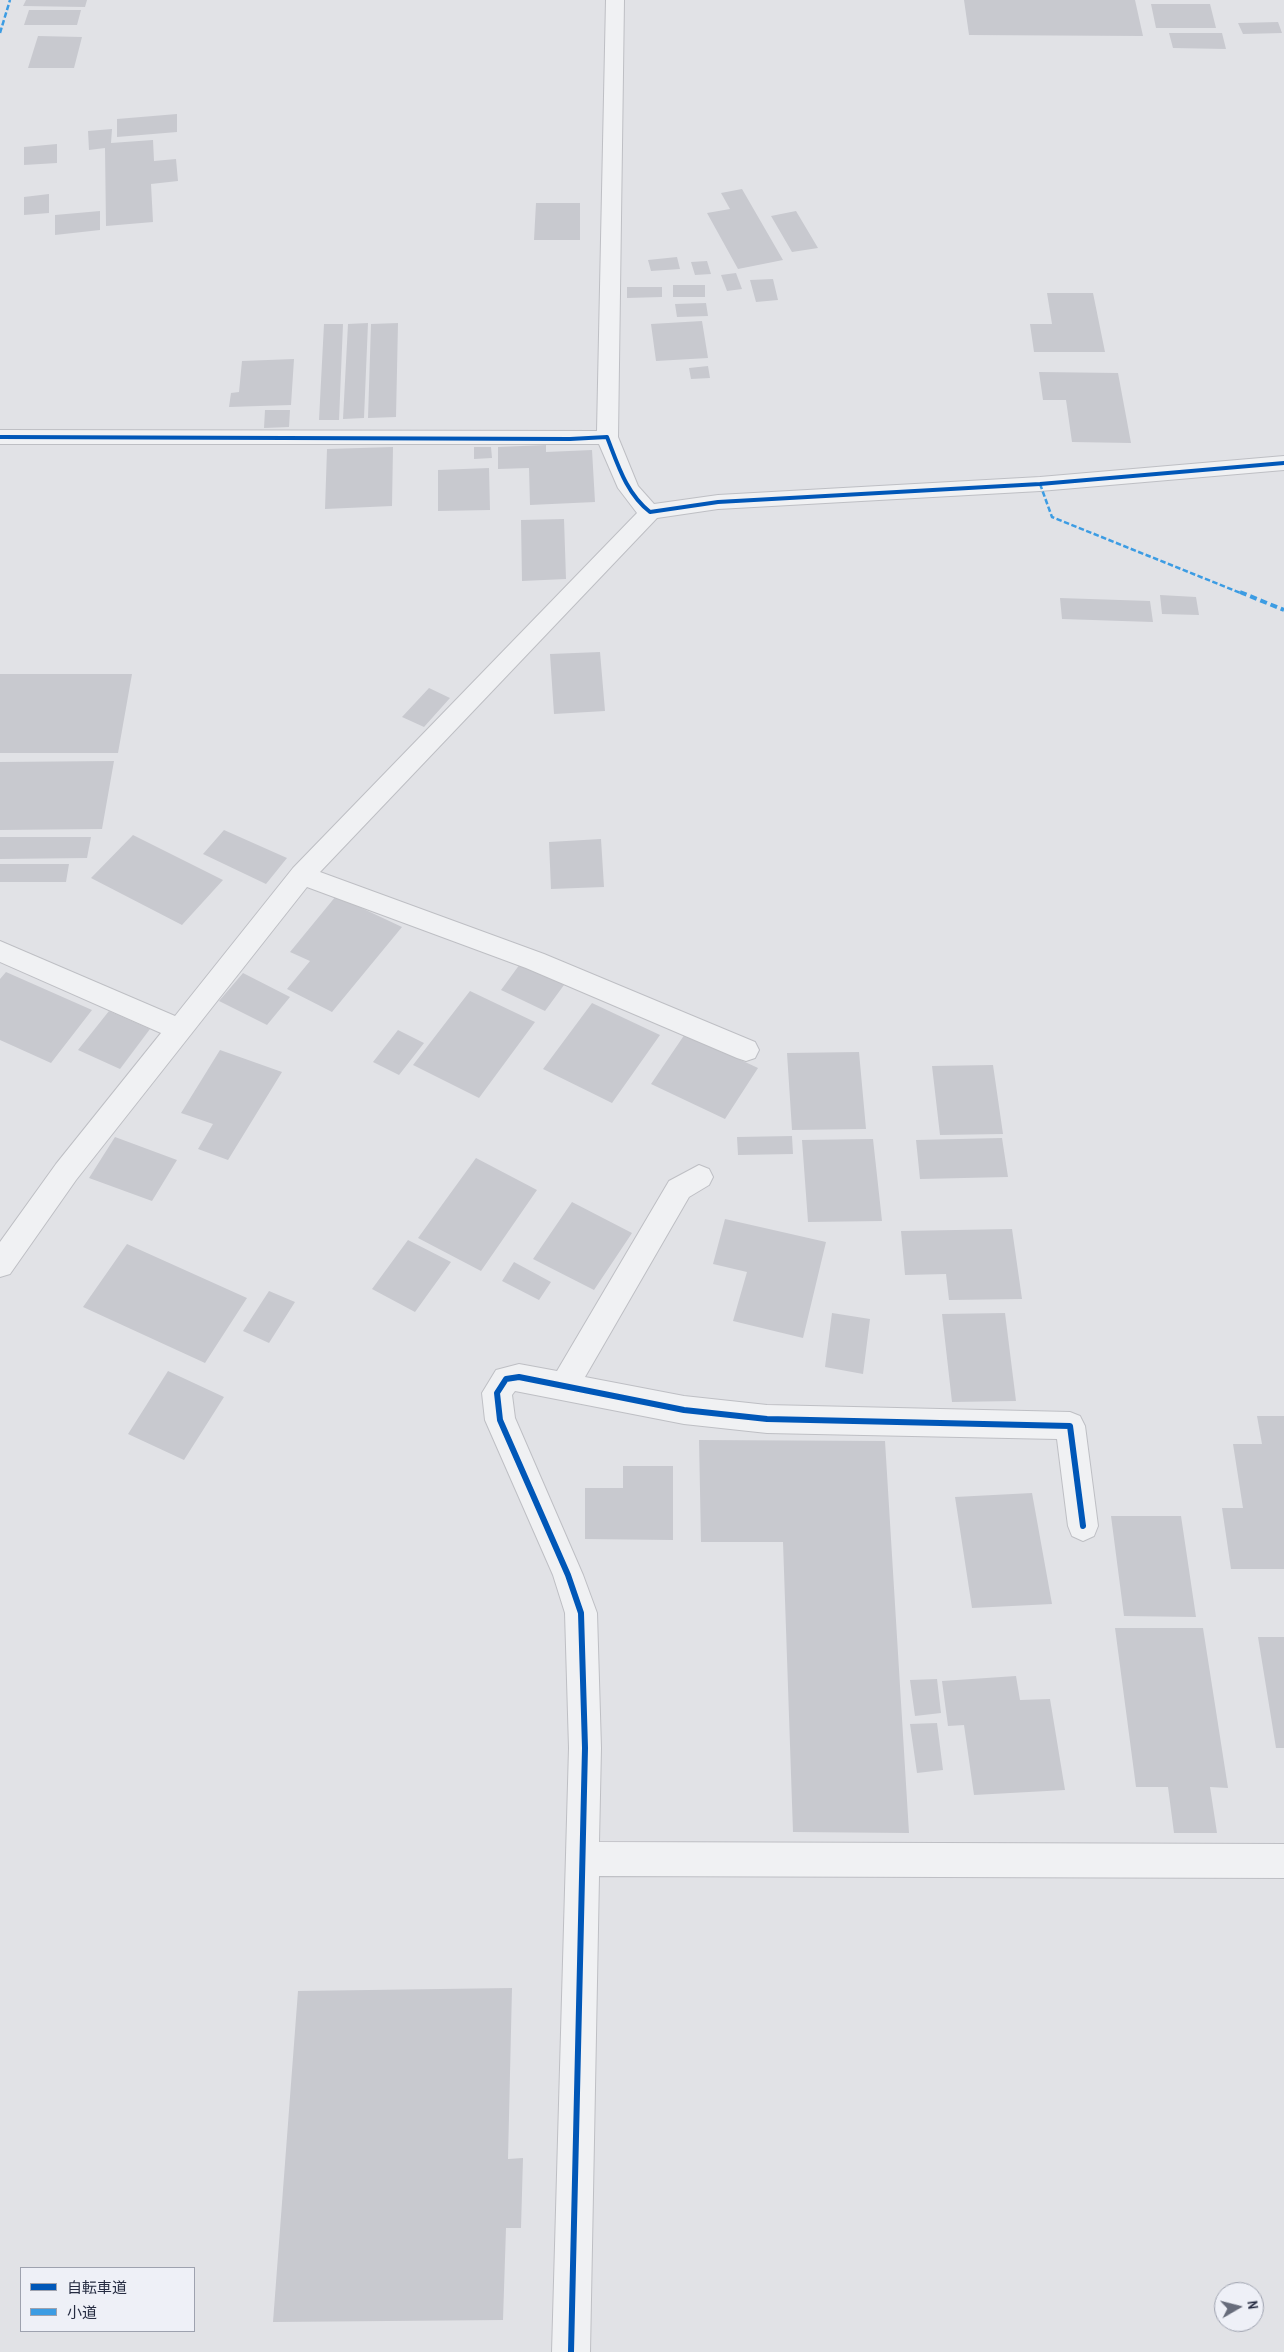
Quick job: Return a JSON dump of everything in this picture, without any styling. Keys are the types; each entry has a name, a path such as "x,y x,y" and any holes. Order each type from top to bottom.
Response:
{"street":[{"path":"615,0 607,437 629,490 638,504 650,512"},
{"path":"0,437 540,439 607,437"},
{"path":"0,1265 66,1172 302,875 650,512 718,502 1040,484 1284,463"},
{"path":"302,875 535,961 746,1050"},
{"path":"0,951 178,1029"},
{"path":"565,1385 679,1189 698,1177"},
{"path":"571,2352 585,1748 581,1613 568,1575 510,1439 500,1420 497,1393 506,1379 519,1376 684,1410 767,1419 1070,1426 1083,1526"},
{"path":"582,1859 1284,1861"}],"building":[{"path":"26,0 87,0 85,7 23,6"},
{"path":"964,0 1135,0 1143,36 969,35"},
{"path":"1151,4 1210,4 1216,28 1156,28"},
{"path":"29,10 81,10 77,25 24,25"},
{"path":"1278,22 1282,33 1243,34 1238,23"},
{"path":"1169,33 1222,33 1226,49 1173,48"},
{"path":"38,36 82,37 74,68 28,68"},
{"path":"177,114 177,132 117,137 117,119"},
{"path":"112,129 111,143 153,140 154,161 176,159 178,181 151,184 153,222 106,226 105,148 89,150 88,131"},
{"path":"57,144 57,163 24,165 24,147"},
{"path":"742,189 783,260 738,269 707,213 730,209 721,193"},
{"path":"49,194 49,213 24,215 24,197"},
{"path":"536,203 580,203 580,240 534,240"},
{"path":"100,211 100,230 55,235 55,215"},
{"path":"796,211 818,248 792,252 771,216"},
{"path":"677,257 680,269 651,271 648,260"},
{"path":"707,261 711,274 695,275 691,262"},
{"path":"736,273 742,289 727,291 721,275"},
{"path":"773,279 778,300 756,302 750,280"},
{"path":"673,285 705,285 705,297 673,297"},
{"path":"627,287 662,287 662,297 627,298"},
{"path":"1047,293 1093,293 1105,352 1034,352 1030,324 1052,324"},
{"path":"706,303 708,316 677,317 675,304"},
{"path":"702,321 708,358 656,361 651,324"},
{"path":"368,323 364,418 343,419 348,324"},
{"path":"398,323 396,417 368,418 371,324"},
{"path":"324,324 343,324 339,420 319,420"},
{"path":"294,359 291,405 229,407 231,393 239,392 242,361"},
{"path":"708,366 710,378 691,379 689,368"},
{"path":"1039,372 1118,373 1131,443 1072,442 1066,400 1043,400"},
{"path":"265,410 290,410 289,427 264,428"},
{"path":"546,445 546,452 592,450 595,502 530,505 529,468 498,469 498,447"},
{"path":"393,447 392,506 325,509 327,449"},
{"path":"474,447 491,447 492,458 474,459"},
{"path":"489,468 490,510 438,511 438,470"},
{"path":"564,519 566,579 522,581 521,520"},
{"path":"1160,595 1196,597 1199,615 1162,614"},
{"path":"1060,598 1150,601 1153,622 1062,619"},
{"path":"600,652 605,711 554,714 550,654"},
{"path":"0,674 132,674 118,753 0,753"},
{"path":"429,688 450,698 424,727 402,717"},
{"path":"114,761 102,829 0,830 0,762"},
{"path":"224,830 287,858 266,884 203,854"},
{"path":"133,835 223,880 182,925 91,878"},
{"path":"0,837 91,837 87,858 0,859"},
{"path":"601,839 604,887 551,889 549,842"},
{"path":"0,864 69,864 66,882 0,882"},
{"path":"336,896 402,927 332,1012 287,989 310,961 290,952"},
{"path":"520,964 564,985 545,1011 501,990"},
{"path":"6,972 92,1010 51,1063 0,1040 0,979"},
{"path":"243,973 290,997 267,1025 219,1001"},
{"path":"470,991 535,1022 479,1098 413,1065"},
{"path":"592,1003 660,1035 612,1103 543,1069"},
{"path":"109,1011 150,1029 120,1069 78,1050"},
{"path":"398,1030 424,1043 399,1075 373,1062"},
{"path":"685,1034 758,1068 725,1119 651,1084"},
{"path":"220,1050 282,1072 228,1160 198,1149 213,1124 181,1113"},
{"path":"859,1052 866,1129 792,1130 787,1053"},
{"path":"993,1065 1003,1134 940,1135 932,1066"},
{"path":"792,1136 793,1154 738,1155 737,1137"},
{"path":"115,1137 177,1160 152,1201 89,1178"},
{"path":"1002,1138 1008,1177 920,1179 916,1140"},
{"path":"873,1139 882,1221 808,1222 802,1140"},
{"path":"476,1158 537,1190 481,1271 418,1238"},
{"path":"572,1202 632,1233 594,1290 533,1259"},
{"path":"725,1219 826,1242 803,1338 733,1321 747,1272 713,1264"},
{"path":"1012,1229 1022,1299 949,1300 946,1274 905,1275 901,1231"},
{"path":"408,1240 451,1262 415,1312 372,1289"},
{"path":"127,1244 247,1298 205,1363 83,1307"},
{"path":"514,1262 551,1282 539,1300 502,1281"},
{"path":"269,1291 295,1302 269,1343 243,1331"},
{"path":"832,1313 870,1319 863,1374 825,1367"},
{"path":"1005,1313 1016,1401 952,1402 942,1314"},
{"path":"168,1371 224,1397 184,1460 128,1434"},
{"path":"1257,1416 1284,1416 1284,1569 1231,1569 1222,1508 1243,1508 1233,1444 1262,1444"},
{"path":"699,1440 885,1441 909,1833 793,1832 783,1542 701,1542"},
{"path":"623,1466 673,1466 673,1540 585,1539 585,1488 623,1488"},
{"path":"1032,1493 1052,1604 972,1608 955,1497"},
{"path":"1111,1516 1181,1516 1196,1617 1124,1616"},
{"path":"1115,1628 1203,1628 1228,1788 1210,1787 1217,1833 1174,1833 1168,1787 1136,1787"},
{"path":"1258,1637 1284,1637 1284,1748 1276,1748"},
{"path":"1016,1676 1020,1700 1050,1699 1065,1790 974,1795 964,1725 948,1726 942,1681"},
{"path":"937,1679 941,1713 915,1716 910,1680"},
{"path":"937,1723 943,1770 917,1773 910,1724"},
{"path":"512,1988 508,2159 523,2158 521,2228 506,2228 503,2320 273,2322 298,1991"}],"marked path":[{"path":"0,33 10,0"},
{"path":"1040,484 1052,517 1284,610"}],"cycle path":[{"path":"0,437 570,439 607,437 628,488 641,505 650,512 718,502 1040,484 1284,463"},
{"path":"571,2352 585,1748 581,1613 568,1575 510,1439 500,1420 497,1393 506,1379 519,1377 684,1410 767,1419 1070,1426 1083,1526"}]}
